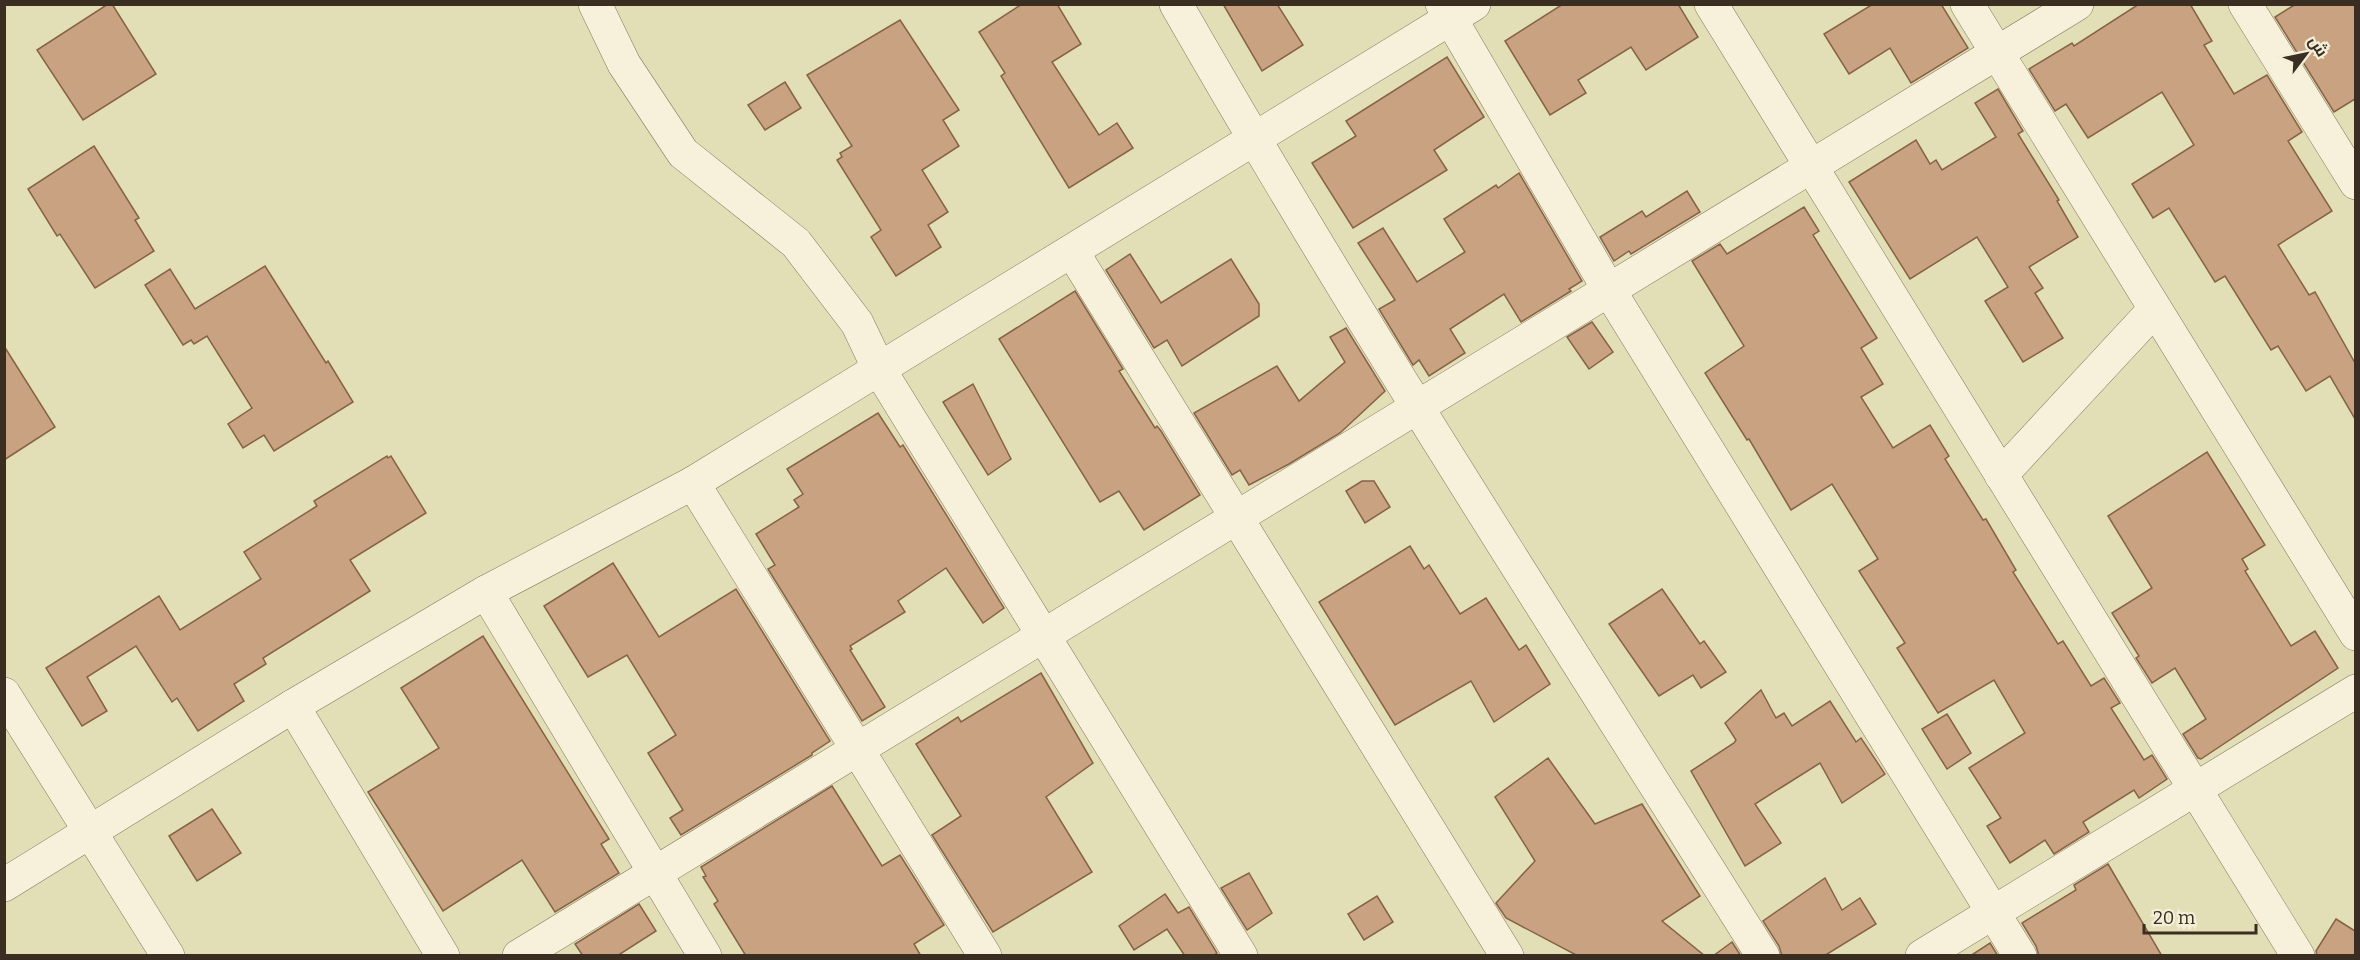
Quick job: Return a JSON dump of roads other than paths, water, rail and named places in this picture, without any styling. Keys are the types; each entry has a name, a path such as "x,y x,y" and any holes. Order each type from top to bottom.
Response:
{"street":[{"path":"595,4 624,64 683,153 796,243 857,323 879,369 1241,956"},
{"path":"1176,4 1253,140 1763,956"},
{"path":"1712,4 2298,956"},
{"path":"1967,4 2355,634"},
{"path":"519,956 2077,4"},
{"path":"2245,4 2355,183"},
{"path":"4,885 293,706 486,592 693,483 1253,140 1455,9 1609,290 2020,956"},
{"path":"1072,251 1506,956"},
{"path":"2001,475 2155,309"},
{"path":"693,483 984,956"},
{"path":"486,592 705,956"},
{"path":"1922,956 2355,690"},
{"path":"4,694 168,956"},
{"path":"293,706 443,956"}]}
